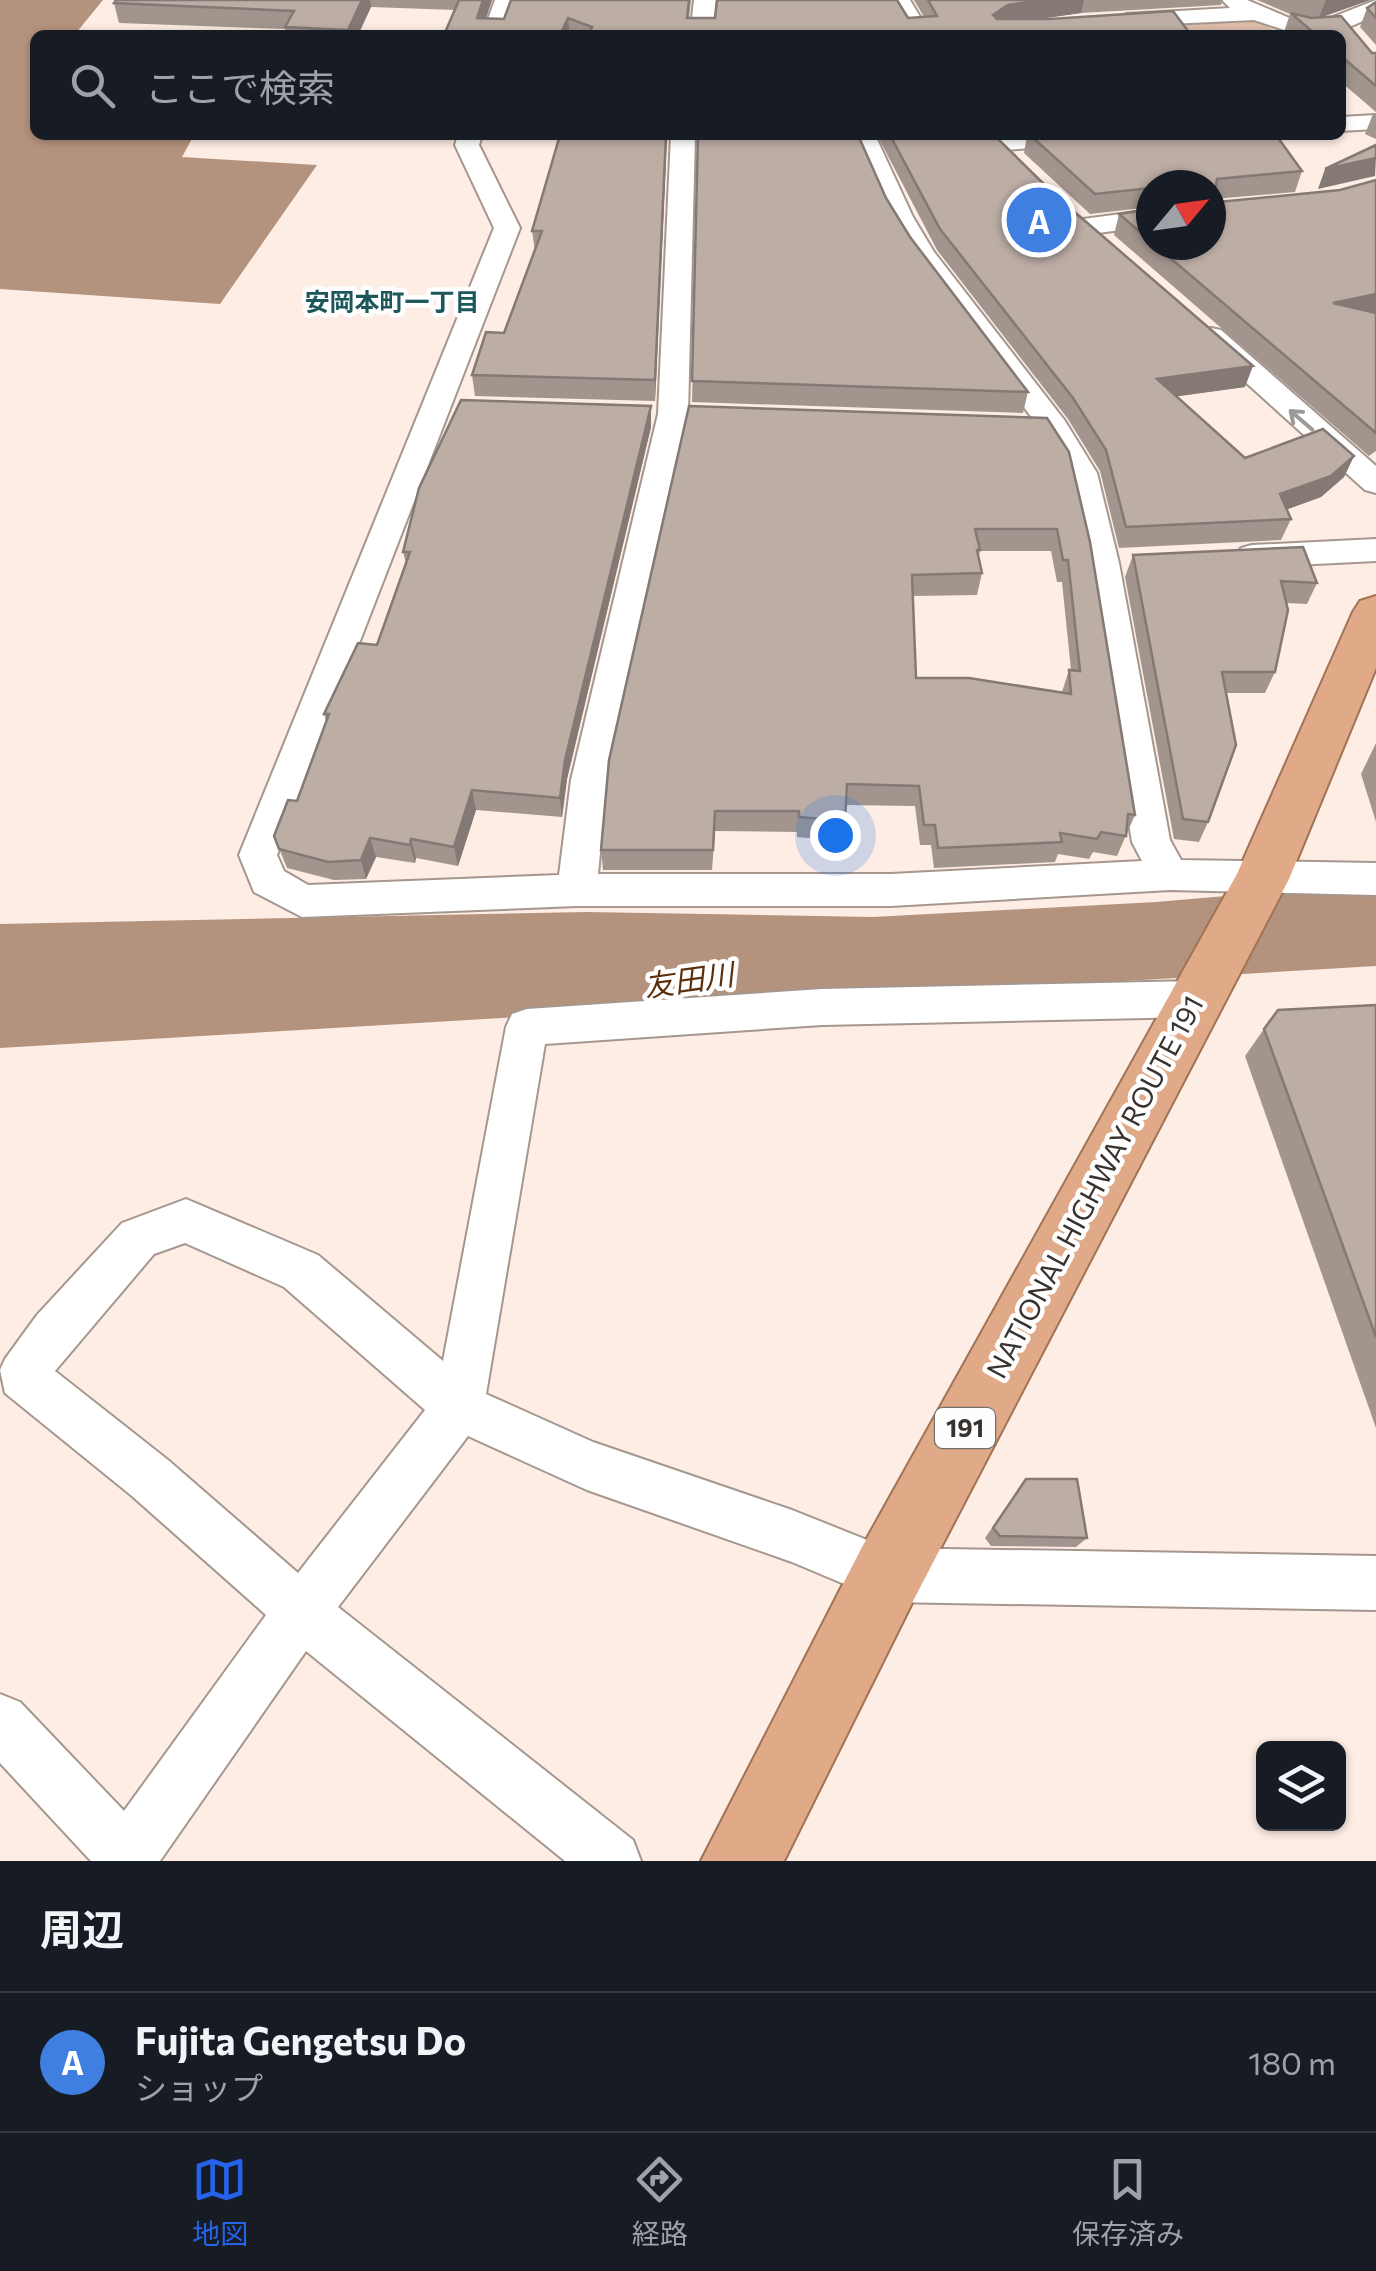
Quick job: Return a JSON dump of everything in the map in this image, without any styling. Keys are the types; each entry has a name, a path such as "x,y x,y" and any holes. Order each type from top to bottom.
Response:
{"highway":[{"name":"NATIONAL HIGHWAY ROUTE 191","path":"741,1861 887,1574 1262,878 1376,612"}],"street":[{"path":"494,30 506,0"},
{"path":"702,30 705,0"},
{"path":"899,0 917,30"},
{"path":"1230,0 1279,26 1344,27 1376,6"},
{"path":"1098,22 1256,13"},
{"path":"1344,27 1358,46"},
{"path":"1346,124 1376,122"},
{"path":"469,140 507,228 258,855 268,881 302,901 576,890 891,890 1170,875 1376,879"},
{"path":"576,890 589,780 663,414 683,140"},
{"path":"865,140 900,217 923,255 1054,426 1082,474 1103,564 1152,842 1170,875"},
{"path":"993,140 1021,167"},
{"path":"1108,251 1077,221 1136,219"},
{"path":"1193,320 1376,483"},
{"path":"437,407 476,408"},
{"path":"663,414 711,416"},
{"path":"1016,425 1054,426"},
{"path":"1220,558 1376,550"},
{"path":"1103,564 1142,562"},
{"path":"0,1722 127,1860 302,1611 459,1407 527,1027 822,1007 1196,999"},
{"path":"612,1861 302,1611 150,1478 22,1376 54,1332 138,1238 186,1221 301,1272 459,1407 588,1465 792,1536 887,1574 1376,1583"}],"shaded area":[{"path":"1253,18 1273,30 1166,30 1160,22"}],"water":[{"path":"0,0 103,0 78,30 30,30 30,140 191,140 182,157 317,165 220,304 0,289"},
{"name":"友田川","path":"1376,883 1376,966 0,1048 0,924 586,912 873,917 1156,902"}],"building":[{"path":"362,0 348,30 285,27 294,11 114,3"},
{"path":"459,0 483,0 477,18 504,19 511,0 689,0 687,18 715,18 717,0 897,0 908,18 937,16 928,0 1043,0 1008,5 993,15 997,19 1050,19 1173,11 1187,30 591,30 592,27 568,18 562,30 446,30"},
{"path":"1376,2 1376,18 1367,8"},
{"path":"1291,13 1311,18 1341,16 1376,53 1376,86 1346,60 1346,30 1310,30"},
{"path":"559,140 666,140 655,380 472,375 486,332 504,333 542,231 532,231"},
{"path":"698,140 860,140 886,198 910,237 1028,392 692,381"},
{"path":"893,140 999,140 1055,195 1253,366 1157,379 1245,458 1323,429 1354,456 1331,476 1280,494 1291,519 1126,527 1106,450 1073,398 940,229"},
{"path":"1036,140 1280,140 1302,171 1226,178 1226,170 1136,170 1136,190 1095,194"},
{"path":"1376,145 1376,158 1325,169"},
{"path":"1376,180 1376,294 1333,303 1376,313 1376,433 1173,260 1226,260 1226,201 1340,190"},
{"path":"1136,211 1136,228 1119,214"},
{"path":"461,400 651,406 565,760 560,798 472,790 454,847 411,839 410,845 370,838 361,860 328,862 279,849 274,836 288,800 297,801 329,714 324,714 358,643 377,645 410,552 403,552 419,488"},
{"path":"689,406 1047,418 1069,452 1090,542 1135,815 1128,814 1126,836 1101,832 1097,839 1060,833 1062,842 938,848 935,825 924,825 919,786 847,784 845,821 799,817 799,811 715,811 713,850 601,850 609,760","holes":["975,529 1057,529 1063,560 1068,560 1080,671 1069,670 1071,694 969,678 916,678 912,575 982,573"]},
{"path":"1303,547 1317,583 1281,581 1288,610 1275,672 1222,672 1236,745 1208,822 1183,819 1133,555"},
{"path":"1376,1005 1376,1337 1264,1029 1278,1010"},
{"path":"1026,1479 1077,1479 1087,1538 1000,1536 993,1528"}],"place":[{"name":"Fujita Gengetsu Do","path":"1039,220"}],"district":[{"name":"安岡本町一丁目","path":"392,302"}]}
